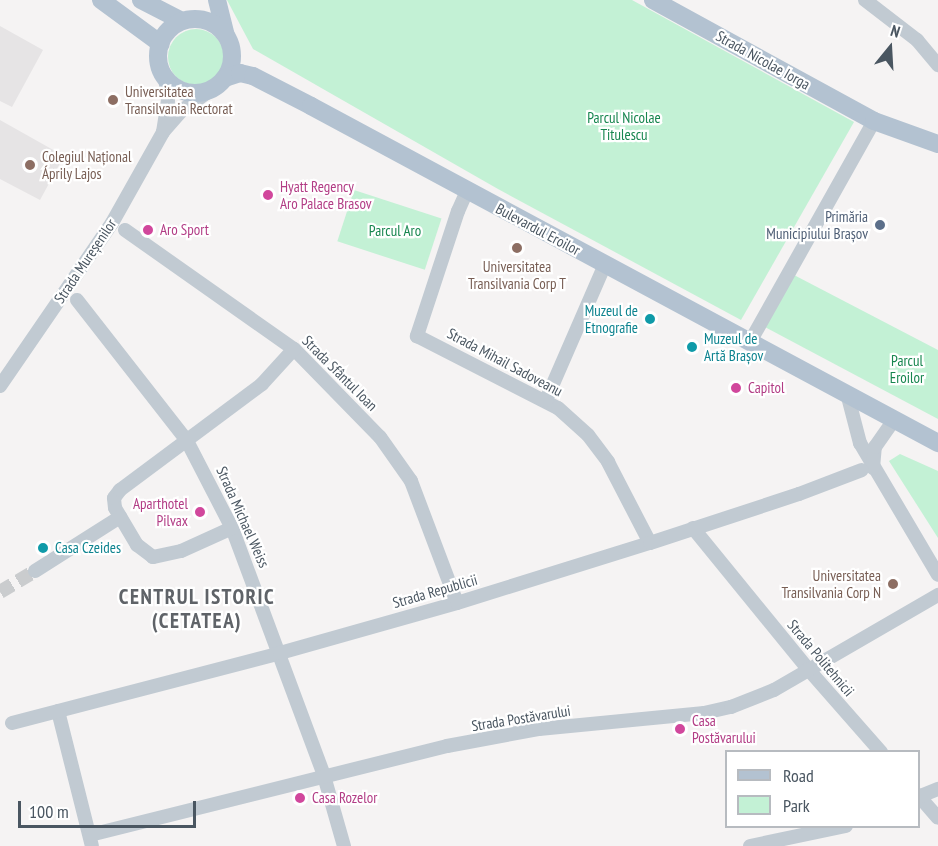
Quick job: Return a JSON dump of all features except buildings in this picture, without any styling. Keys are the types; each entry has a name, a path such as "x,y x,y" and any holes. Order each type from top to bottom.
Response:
{"main road":[{"path":"101,0 161,44"},
{"path":"141,0 185,20 210,22 226,35"},
{"path":"205,0 185,20 170,28 161,44 160,67 165,77 182,90 203,92 219,83 232,57 217,0"},
{"name":"Strada Nicolae Iorga","path":"653,0 874,121 938,144"},
{"name":"Bulevardul Eroilor","path":"219,83 240,73 253,76 750,342 848,397 938,443"}],"street":[{"path":"865,0 917,40 938,65"},
{"name":"Strada Mureșenilor","path":"163,132 168,101 165,77"},
{"name":"Strada Mureșenilor","path":"0,386 112,223 163,132 181,111 219,83"},
{"path":"750,342 874,121"},
{"name":"Strada Mihail Sadoveanu","path":"467,191 458,211 417,336 546,400 588,435 608,462 650,543"},
{"name":"Strada Sfântul Ioan","path":"125,230 294,349 359,413 396,458 411,481 458,603"},
{"path":"546,400 605,264"},
{"name":"Strada Michael Weiss","path":"77,300 187,441 232,528 324,776 344,846"},
{"path":"232,528 180,551 153,557 137,545 113,503 116,494 262,384 294,349"},
{"path":"848,397 868,469 938,575"},
{"path":"868,469 875,447 893,421"},
{"name":"Strada Republicii","path":"12,723 280,653 458,603 650,543 868,469"},
{"path":"35,571 120,517"},
{"name":"Strada Politehnicii","path":"693,528 808,669 878,750"},
{"name":"Strada Postăvarului","path":"91,840 324,776 447,746 539,729 704,713 751,700 774,690 938,595"},
{"path":"58,711 91,840"},
{"path":"920,796 938,789"},
{"path":"920,797 938,818"},
{"path":"750,846 836,828"}],"shaded area":[{"path":"0,26 43,50 12,107 0,101"},
{"name":"Colegiul Național Áprily Lajos","path":"0,120 64,156 40,200 0,179"}],"green space":[{"name":"Parcul Nicolae Titulescu","path":"227,0 632,0 854,122 741,320 498,189 253,49"},
{"path":"190,29 202,29 212,33 220,41 224,57 220,73 212,81 202,85 190,85 180,81 172,73 168,63 168,51 172,41 180,33"},
{"name":"Parcul Aro","path":"354,190 441,218 425,270 337,241"},
{"name":"Parcul Eroilor","path":"794,275 938,350 938,419 763,326"},
{"path":"900,454 938,471 938,538 889,461"}],"tunnel":[{"path":"0,592 35,571"}],"place":[{"name":"Universitatea Transilvania Rectorat","path":"113,100"},
{"name":"Colegiul Național Áprily Lajos","path":"30,165"},
{"name":"Hyatt Regency Aro Palace Brasov","path":"268,195"},
{"name":"Primăria Municipiului Brașov","path":"880,225"},
{"name":"Aro Sport","path":"148,230"},
{"name":"Universitatea Transilvania Corp T","path":"517,248"},
{"name":"Muzeul de Etnografie","path":"650,319"},
{"name":"Muzeul de Artă Brașov","path":"692,347"},
{"name":"Capitol","path":"736,388"},
{"name":"Aparthotel Pilvax","path":"200,512"},
{"name":"Casa Czeides","path":"43,548"},
{"name":"Universitatea Transilvania Corp N","path":"893,584"},
{"name":"Casa Postăvarului","path":"680,729"},
{"name":"Casa Rozelor","path":"300,798"}],"district":[{"name":"CENTRUL ISTORIC (CETATEA)","path":"197,609"}]}
